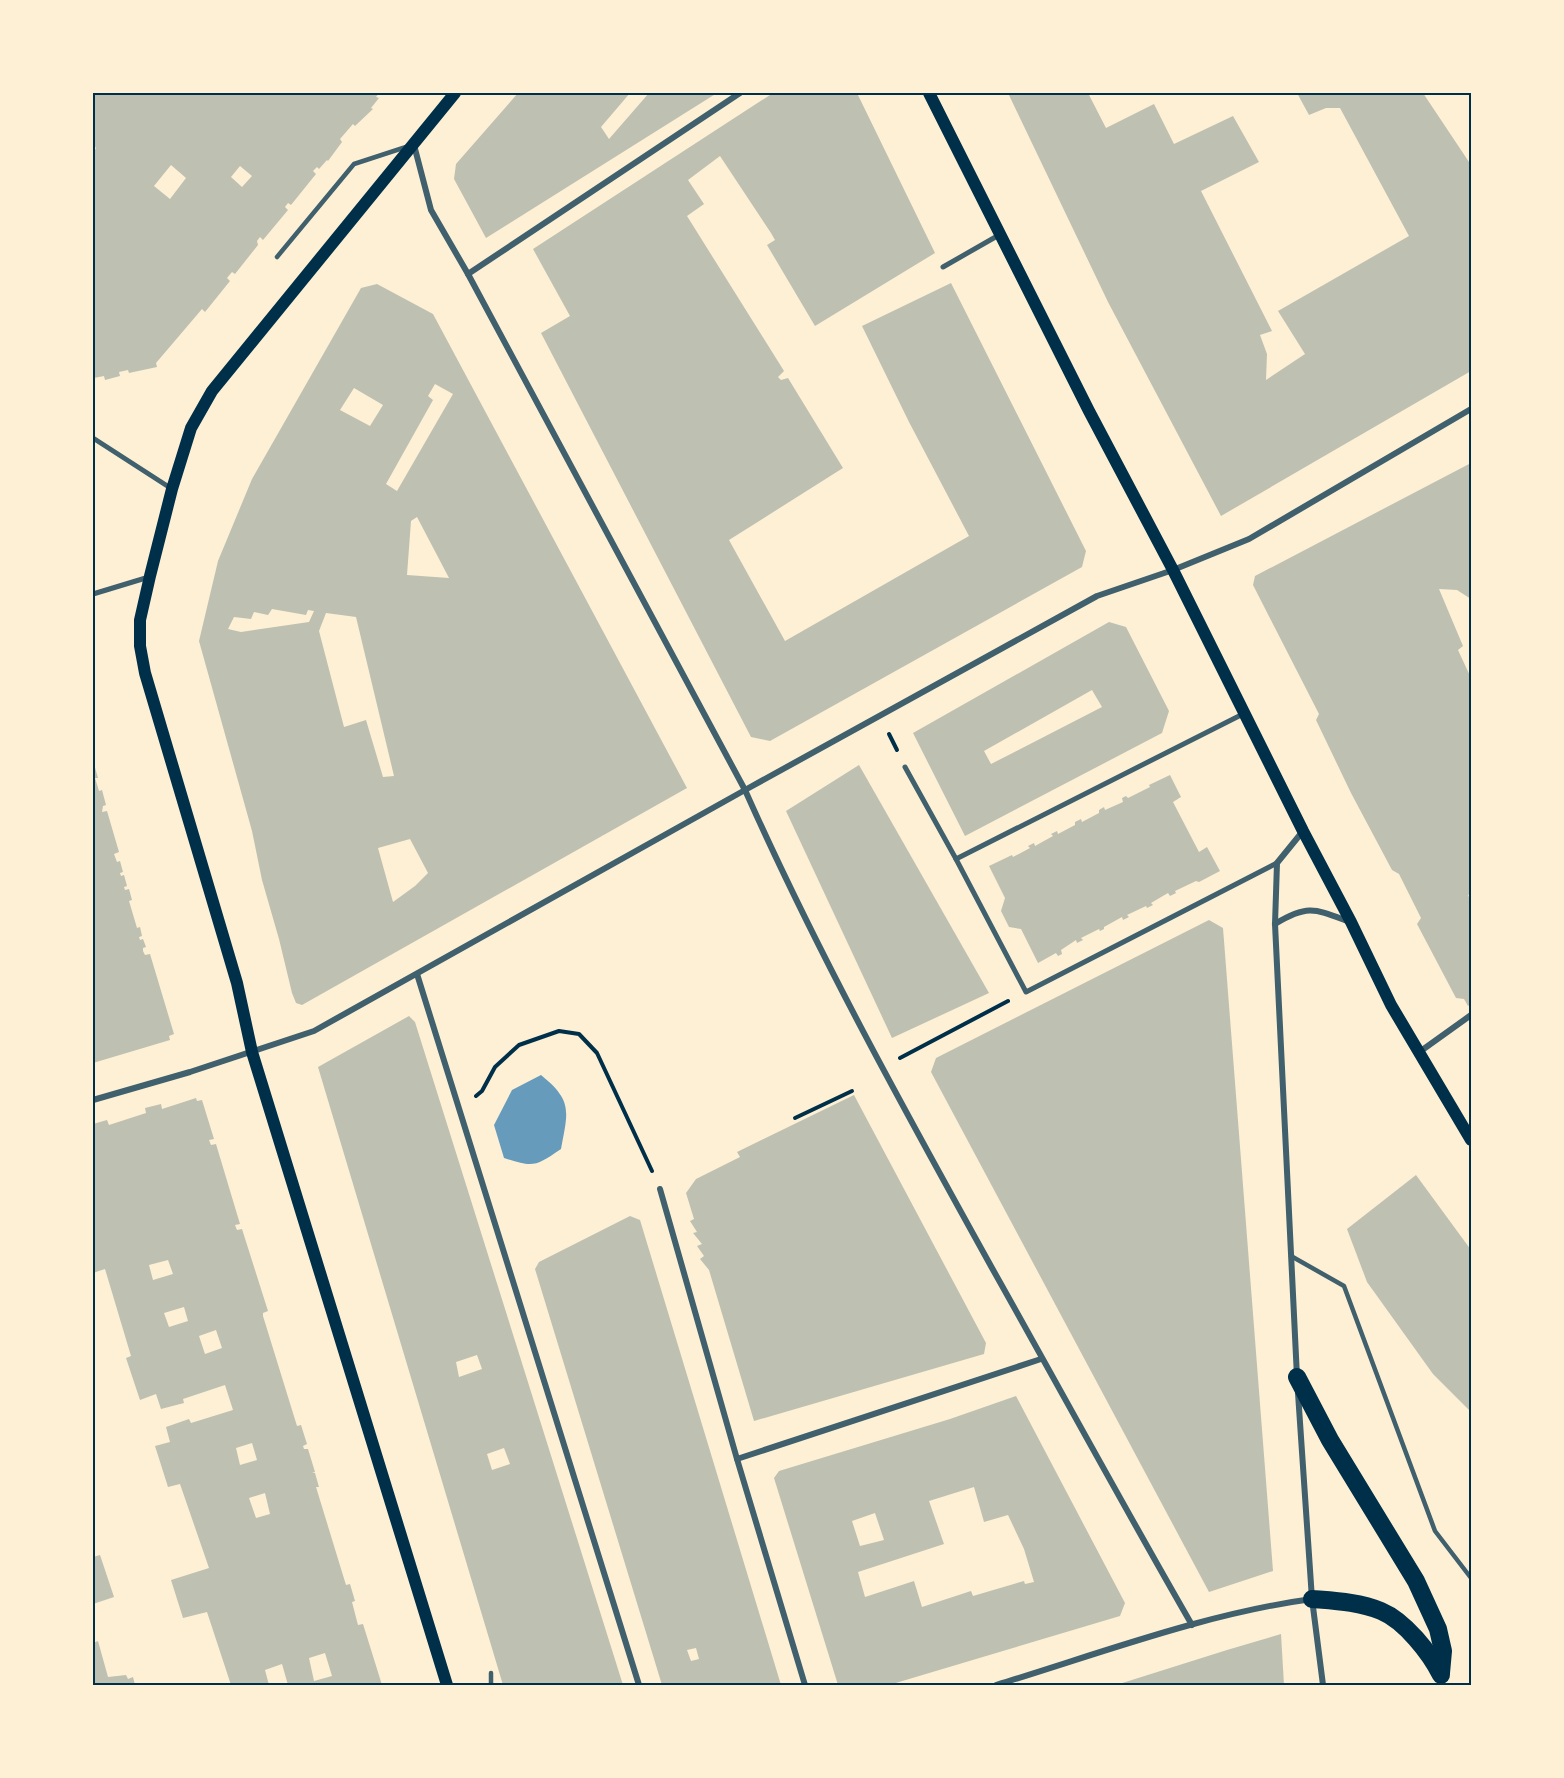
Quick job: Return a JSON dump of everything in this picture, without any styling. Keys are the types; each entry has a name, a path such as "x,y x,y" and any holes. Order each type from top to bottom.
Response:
{"highway":[{"path":"1297,1377 1330,1440 1416,1581 1438,1629 1443,1651 1443,1679"},
{"path":"1312,1599 1347,1601 1383,1611 1410,1632 1428,1652 1443,1679"}],"main road":[{"path":"447,1685 252,1052 237,983 145,673 140,646 140,620 172,489 191,428 212,391 455,93"},
{"path":"929,93 1089,411 1173,570 1391,1005 1471,1140"}],"street":[{"path":"468,274 740,93"},
{"path":"414,144 431,210 468,274 745,790 772,851 881,1068 1041,1359 1192,1625"},
{"path":"943,267 1000,235"},
{"path":"93,1100 190,1072 314,1031 1097,596 1173,570 1249,539 1471,409"},
{"path":"93,438 172,489"},
{"path":"93,594 150,576"},
{"path":"956,859 1244,714"},
{"path":"905,767 1026,992 1277,863 1303,831"},
{"path":"1277,863 1275,924 1297,1377 1312,1599 1323,1685"},
{"path":"1275,924 1292,914 1312,909 1351,922"},
{"path":"417,974 639,1685"},
{"path":"1418,1053 1471,1015"},
{"path":"660,1189 736,1459 805,1685"},
{"path":"736,1459 1041,1359"},
{"path":"996,1685 1192,1625 1276,1604 1312,1599"}],"lane":[{"path":"277,257 354,164 414,144"},
{"path":"1291,1256 1344,1286 1436,1532 1471,1578"},
{"path":"491,1673 491,1685"}],"path":[{"path":"881,1068 1026,992"},
{"path":"459,1108 483,1091 495,1067 519,1045 559,1031 579,1034 597,1053 660,1189"},
{"path":"795,1119 852,1091"}],"water":[{"path":"541,1075 559,1092 566,1108 561,1149 534,1164 504,1158 494,1125 512,1090"}],"building":[{"path":"93,93 379,93 376,97 379,98 371,108 373,109 355,126 353,124 340,139 342,142 328,161 313,171 316,174 291,205 288,203 285,207 288,210 263,240 260,237 257,241 258,245 235,274 232,272 227,278 230,281 205,312 202,309 156,363 157,367 129,373 128,370 119,372 120,376 105,380 104,376 94,378 93,383 93,150 96,149 93,140","holes":["171,165 186,178 170,199 154,186","240,166 252,176 242,187 231,177"]},
{"path":"518,93 630,93 601,127 609,139 649,93 717,93 486,238 454,179 456,164"},
{"path":"773,93 857,93 935,253 815,326 767,245 775,240 720,156 688,180 704,204 687,216 784,371 778,377 781,380 788,378 843,468 729,540 785,641 969,536 862,326 951,283 1086,551 1082,567 770,741 751,737 541,333 570,316 533,249"},
{"path":"1008,93 1088,93 1106,128 1154,104 1174,144 1233,116 1259,162 1201,191 1272,331 1260,335 1267,354 1266,380 1305,354 1278,311 1409,236 1340,108 1326,108 1309,115 1297,93 1423,93 1471,165 1471,371 1221,516 1108,302"},
{"path":"377,284 433,314 687,788 302,1005 296,1003 292,993 262,880 252,831 199,641 218,561 252,479 361,288","holes":["435,384 453,394 397,491 386,484 433,400 428,396","354,388 383,405 370,426 340,410","417,517 449,578 407,575 411,521","272,609 306,615 308,610 314,611 309,622 241,632 228,629 234,617 251,619 254,612 268,615","326,613 356,617 394,776 383,777 366,720 344,727 319,631","410,839 428,873 393,902 378,848"]},
{"path":"1471,463 1471,599 1457,590 1439,589 1463,646 1458,650 1471,678 1471,894 1468,895 1471,901 1471,1004 1468,1006 1464,999 1456,998 1417,924 1421,918 1399,874 1392,870 1351,793 1316,720 1319,714 1253,585 1255,576"},
{"path":"1109,622 1126,627 1169,711 1162,733 965,836 913,733","holes":["1092,690 1102,707 991,764 984,751"]},
{"path":"94,764 98,778 95,778 99,791 102,790 106,805 103,806 102,812 107,811 119,852 114,854 117,862 120,861 123,872 120,873 121,876 124,875 127,886 124,887 125,890 129,889 132,900 129,901 137,928 140,927 142,936 139,937 140,940 143,939 146,947 143,951 145,955 150,954 174,1034 169,1036 170,1040 93,1063 93,967 95,966 93,960"},
{"path":"859,765 989,993 892,1038 786,811"},
{"path":"1170,775 1181,797 1173,802 1199,852 1207,847 1220,871 1175,891 1176,893 1170,896 1168,893 1151,903 1153,905 1127,915 1129,917 1123,920 1122,917 1104,929 1100,931 1099,929 1081,938 1083,940 1077,943 1076,940 1061,950 1062,954 1058,956 1056,953 1038,963 1021,929 1009,927 1001,911 1005,898 989,866 1012,855 1013,857 1030,848 1028,846 1034,843 1035,846 1053,836 1051,834 1057,831 1058,834 1081,819 1082,822 1099,813 1099,810 1104,807 1105,810 1123,802 1122,798 1126,796 1128,798"},
{"path":"1209,920 1223,928 1273,1571 1209,1592 931,1072 936,1058"},
{"path":"409,1016 415,1022 623,1685 503,1685 318,1067","holes":["477,1355 482,1369 459,1377 456,1362","504,1448 510,1464 492,1470 487,1454"]},
{"path":"854,1095 986,1343 984,1354 754,1421 709,1270 700,1259 704,1256 697,1246 702,1244 693,1233 697,1232 690,1221 694,1219 686,1193 696,1179 740,1157 737,1152"},
{"path":"196,1098 197,1101 202,1100 214,1139 209,1140 211,1145 216,1144 240,1224 235,1225 237,1230 242,1229 268,1311 263,1313 263,1316 297,1426 301,1425 307,1444 303,1446 304,1449 308,1449 315,1472 312,1473 315,1473 319,1487 316,1487 346,1585 350,1584 358,1625 363,1624 382,1685 288,1685 282,1664 265,1670 269,1685 231,1685 207,1612 183,1618 171,1580 209,1568 180,1484 168,1487 155,1446 170,1442 166,1427 189,1419 191,1423 233,1410 225,1385 183,1399 184,1403 161,1409 156,1394 140,1400 126,1358 131,1356 105,1269 93,1273 93,1124 107,1120 109,1125 146,1113 145,1108 161,1104 162,1109","holes":["168,1260 173,1274 153,1280 149,1265","184,1307 188,1321 169,1327 164,1313","216,1330 222,1348 205,1354 199,1336","252,1443 257,1460 240,1465 236,1448","265,1493 270,1514 256,1518 249,1498","325,1653 332,1676 314,1681 309,1658"]},
{"path":"1416,1175 1471,1250 1471,1412 1433,1374 1367,1282 1347,1229"},
{"path":"630,1216 640,1220 781,1685 662,1685 535,1269 539,1262","holes":["696,1648 699,1659 691,1661 687,1650"]},
{"path":"1016,1396 1125,1603 1120,1616 889,1685 838,1685 774,1478 779,1471 950,1419","holes":["974,1487 984,1522 1008,1515 1024,1549 1034,1582 1025,1584 1024,1581 973,1596 971,1591 922,1607 914,1581 865,1597 858,1572 944,1544 929,1501","875,1513 884,1540 860,1546 852,1521"]},
{"path":"100,1555 114,1597 93,1604 93,1557"},
{"path":"1281,1634 1284,1685 1116,1685 1227,1650"},
{"path":"98,1641 108,1677 126,1675 128,1679 133,1677 135,1685 93,1685 93,1643"}]}
